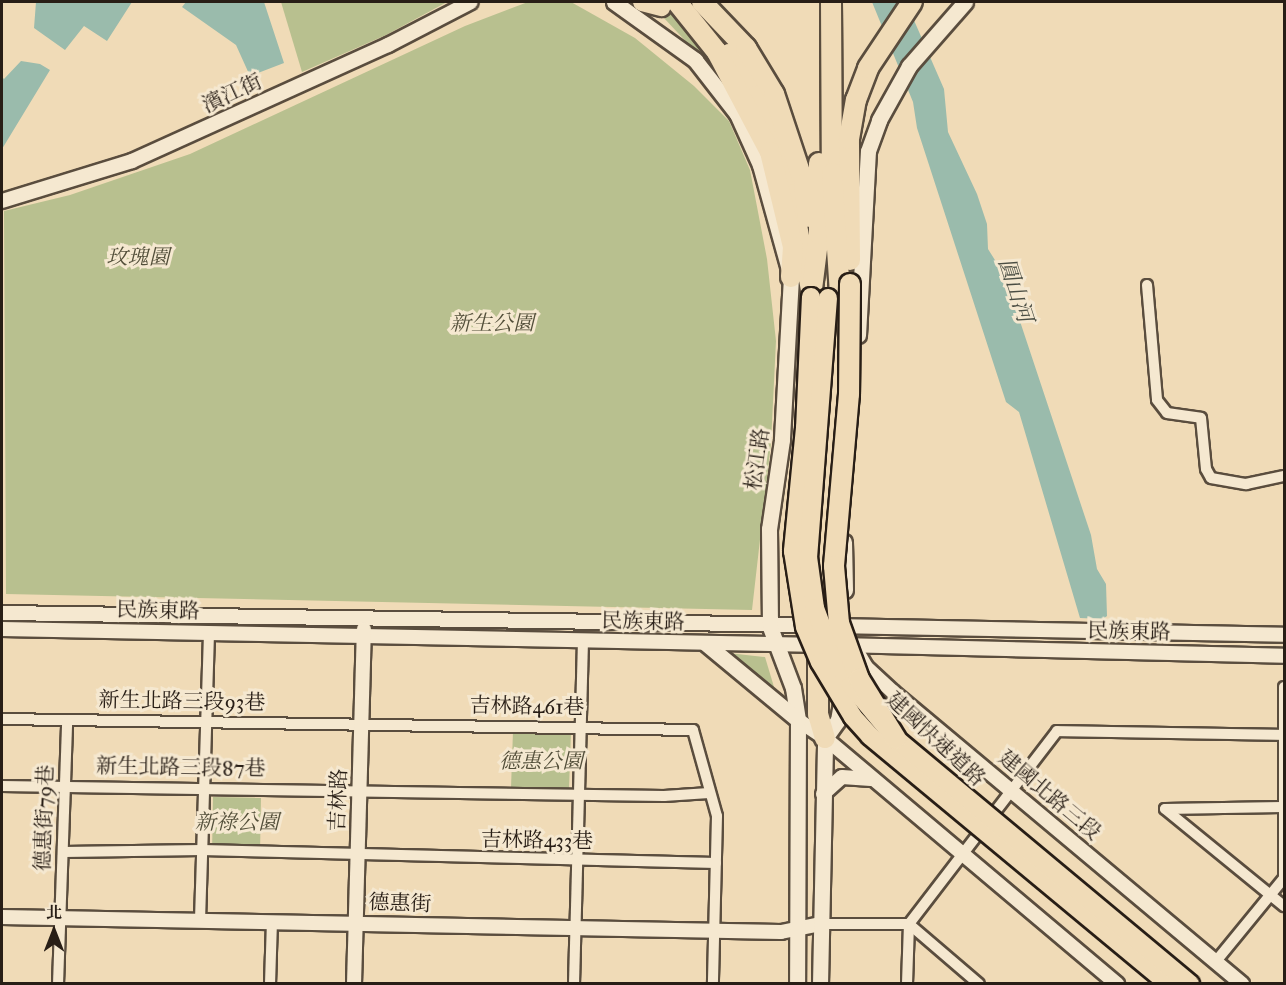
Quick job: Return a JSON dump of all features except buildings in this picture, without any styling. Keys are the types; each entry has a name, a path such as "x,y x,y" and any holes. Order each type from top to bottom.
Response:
{"highway":[{"path":"642,2 669,4 723,60 770,152 793,247 791,277"},
{"path":"702,2 746,48 774,94 804,184 820,297"},
{"path":"815,261 819,234 818,2"},
{"path":"831,2 850,284 849,394 834,566 839,623 859,679 896,739"},
{"path":"820,297 851,120 868,68 912,2"},
{"path":"729,53 756,95 778,140 820,297"},
{"path":"841,170 858,336"},
{"path":"825,738 818,714 821,551 838,370 841,170"},
{"name":"建國快速道路","path":"820,297 808,536 810,579 815,608 832,654 851,686 896,739 1190,984"},
{"name":"建國快速道路","path":"820,297 793,551 805,627 820,662 853,717 925,784 1169,984"},
{"path":"925,784 950,814 1150,984"}],"main road":[{"name":"松江路","path":"614,2 695,60 737,114 760,165 791,277 782,440 769,528 770,627 794,688 798,720 797,984"},
{"path":"820,984 825,738 838,720 851,645 847,627 844,530 868,151 893,91 946,22 965,2"},
{"path":"705,643 798,720"}],"street":[{"name":"濱江街","path":"2,201 132,161 388,45 471,2"},
{"path":"1147,285 1157,400 1167,413 1201,418 1206,469 1211,478 1246,484 1284,476"},
{"name":"民族東路","path":"2,613 770,627 819,635 851,645 1284,656"},
{"name":"吉林路","path":"354,984 364,618"},
{"name":"民族東路","path":"2,629 705,643 777,643 847,627 1284,635"},
{"path":"200,920 208,632"},
{"path":"1196,634 1196,654"},
{"path":"573,984 583,641"},
{"name":"建國北路三段","path":"851,645 866,667 893,692 1217,960 1242,984"},
{"path":"1217,960 1284,879 1282,807 1284,687"},
{"name":"新生北路三段93巷","path":"2,719 362,724"},
{"name":"德惠街79巷","path":"58,984 67,720"},
{"path":"798,720 825,738 1117,984"},
{"name":"吉林路461巷","path":"362,724 580,726 693,730 709,793"},
{"path":"907,984 909,924 1058,731 1284,735"},
{"path":"823,794 842,777 874,779"},
{"name":"新生北路三段87巷","path":"2,786 66,784 579,794 709,793"},
{"path":"709,793 717,816 713,984"},
{"path":"1282,807 1165,809 1284,906"},
{"name":"吉林路433巷","path":"64,852 202,850 716,863"},
{"name":"德惠街","path":"2,917 714,930 797,930 820,924"},
{"path":"270,984 272,922"},
{"path":"820,924 909,924 980,984"}],"green space":[{"path":"281,2 447,2 386,35 302,72"},
{"name":"新生公園","path":"528,2 571,2 635,38 694,86 729,121 750,170 767,259 776,341 771,443 752,610 6,594 4,211 70,195 190,154 465,26"},
{"path":"649,2 665,2 717,65 707,64"},
{"path":"728,653 765,657 774,687 769,691"},
{"name":"德惠公園","path":"513,731 571,733 569,791 511,789"},
{"name":"新祿公園","path":"213,797 261,798 260,848 212,847"}],"shaded area":[{"path":"36,2 132,2 107,41 84,26 65,50 34,28"},
{"path":"186,2 264,2 284,63 250,76 236,45 182,7"},
{"name":"圓山河","path":"872,2 906,2 944,89 948,132 977,194 987,224 988,249 1005,276 1091,535 1097,569 1106,584 1107,616 1103,619 1080,618 1019,412 1006,402 917,128 913,102"},
{"path":"21,61 40,64 50,70 2,149 2,77 4,79"}],"park label":[{"name":"玫瑰園","path":"138,257"}]}
